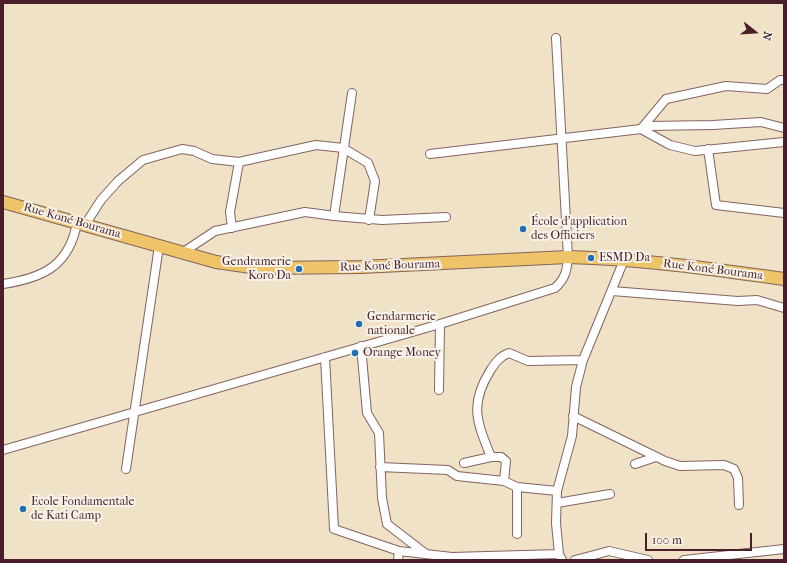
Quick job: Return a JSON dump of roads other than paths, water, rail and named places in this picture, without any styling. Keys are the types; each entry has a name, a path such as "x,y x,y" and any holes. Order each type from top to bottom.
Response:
{"highway":[{"name":"Rue Koné Bourama","path":"3,202 159,246 237,266 287,269 361,267 568,257 624,260 784,279"}],"street":[{"path":"3,450 440,324 555,288 562,281 567,272 568,257 556,38"},
{"path":"641,129 666,99 726,86 767,89 780,80 784,80"},
{"path":"334,216 352,93"},
{"path":"430,154 641,129 648,126 713,126 761,122 784,128"},
{"path":"641,129 670,145 695,151 784,142"},
{"path":"3,284 25,281 45,273 54,266 75,236 81,224 118,181 143,160 182,150 194,151 212,159 239,162 316,145 343,148 368,163 375,181 369,220"},
{"path":"708,149 716,205 784,213"},
{"path":"232,228 230,212 239,162"},
{"path":"182,252 215,231 305,212 369,220 446,217"},
{"path":"126,470 159,246"},
{"path":"325,357 334,529 399,551 427,554 452,559 561,557 556,523 557,491 572,436 576,387 583,360 624,260"},
{"path":"612,291 738,301 758,300 784,308"},
{"path":"439,390 440,324"},
{"path":"361,346 367,413 379,433 382,498 387,524 427,554"},
{"path":"491,457 478,420 476,402 483,382 495,362 504,354 509,353 528,361 583,360"},
{"path":"573,416 656,457 680,466 724,465 734,469 738,478 739,505"},
{"path":"464,463 491,457 502,457 506,461 504,481"},
{"path":"634,464 656,457"},
{"path":"380,466 448,470 457,476 504,481 517,487 557,491"},
{"path":"517,487 517,534"},
{"path":"557,503 610,494"},
{"path":"684,560 725,558 784,549"},
{"path":"398,560 399,551"},
{"path":"575,560 609,551 648,560"}],"place":[{"name":"École d'application des Officiers","path":"523,229"},
{"name":"ESMD Da","path":"591,258"},
{"name":"Gendramerie Koro Da","path":"299,269"},
{"name":"Gendarmerie nationale","path":"359,324"},
{"name":"Orange Money","path":"355,353"},
{"name":"Ecole Fondamentale de Kati Camp","path":"23,509"}]}
